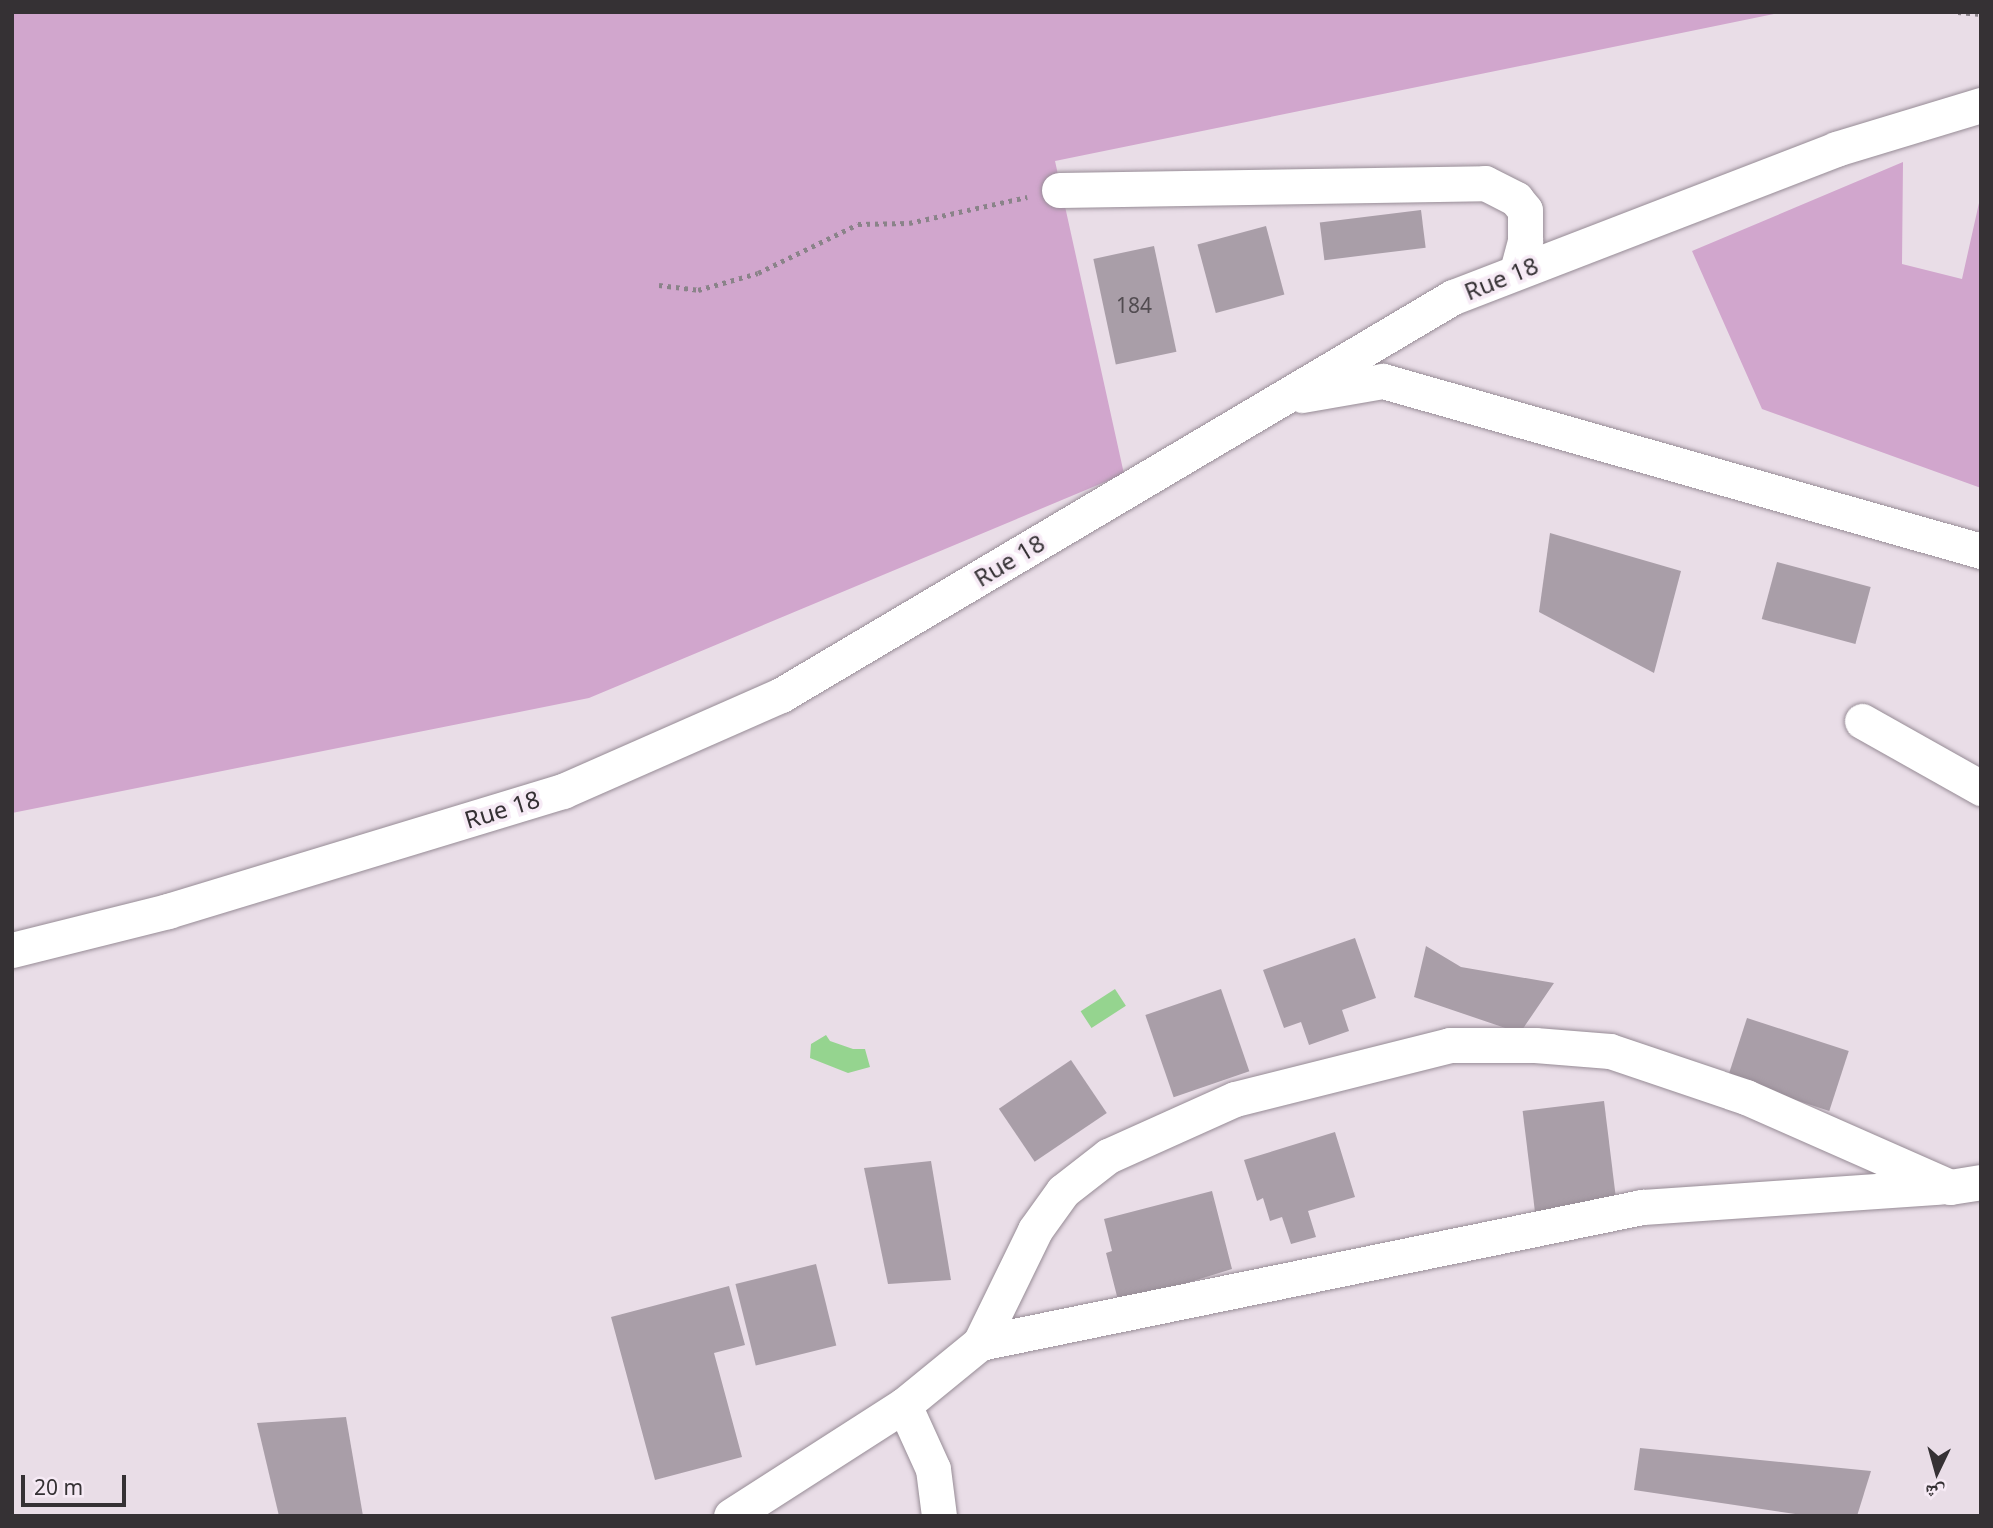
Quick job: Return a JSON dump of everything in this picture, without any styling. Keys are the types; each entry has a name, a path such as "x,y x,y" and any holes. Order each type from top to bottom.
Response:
{"street":[{"name":"Rue 18","path":"12,950 168,911 563,791 781,695 1453,297 1517,270 1836,149 1981,106"},
{"path":"1059,190 1485,183 1516,199 1525,210 1525,241 1517,270"},
{"path":"1280,400 1382,381 1981,551"},
{"path":"1862,722 1981,788"},
{"path":"731,1516 904,1405 979,1343 1035,1230 1063,1191 1108,1156 1235,1099 1450,1045 1535,1045 1610,1051 1746,1097 1965,1184"},
{"path":"979,1343 1642,1207 1965,1184"},
{"path":"904,1405 933,1469 939,1516"}],"path":[{"path":"1958,12 1981,14"},
{"path":"659,285 698,290 758,273 858,224 909,223 1059,190"}],"shaded area":[{"path":"12,12 1784,12 1055,161 1124,474 589,698 12,813"},
{"path":"1903,162 1902,264 1962,279 1981,194 1981,488 1762,409 1692,251"},
{"path":"1115,989 1126,1006 1092,1028 1081,1011"},
{"path":"826,1035 830,1041 853,1049 865,1049 870,1067 848,1073 810,1058 811,1044"}],"building":[{"path":"1421,210 1426,248 1324,260 1320,222"},
{"path":"1266,226 1284,295 1216,313 1197,244"},
{"path":"1154,246 1176,352 1116,365 1093,259"},
{"path":"1550,533 1681,571 1654,673 1539,612"},
{"path":"1777,562 1871,587 1855,644 1762,619"},
{"path":"1355,938 1376,998 1342,1010 1349,1031 1309,1045 1301,1022 1284,1028 1263,970"},
{"path":"1426,946 1461,967 1554,983 1520,1033 1414,997"},
{"path":"1221,989 1249,1071 1174,1097 1145,1015"},
{"path":"1747,1018 1849,1051 1829,1111 1728,1078"},
{"path":"1071,1060 1107,1113 1035,1162 999,1109"},
{"path":"1604,1101 1617,1204 1535,1214 1523,1111"},
{"path":"1335,1132 1355,1197 1308,1211 1316,1237 1291,1244 1282,1217 1270,1221 1263,1198 1257,1201 1244,1160"},
{"path":"931,1161 951,1280 888,1284 864,1168"},
{"path":"1212,1191 1232,1269 1119,1304 1106,1253 1112,1251 1104,1219"},
{"path":"816,1264 836,1346 756,1366 735,1284"},
{"path":"729,1286 745,1345 714,1353 742,1457 655,1480 611,1317"},
{"path":"346,1417 363,1516 279,1516 257,1423"},
{"path":"1640,1448 1871,1471 1857,1516 1809,1516 1634,1490"}]}
